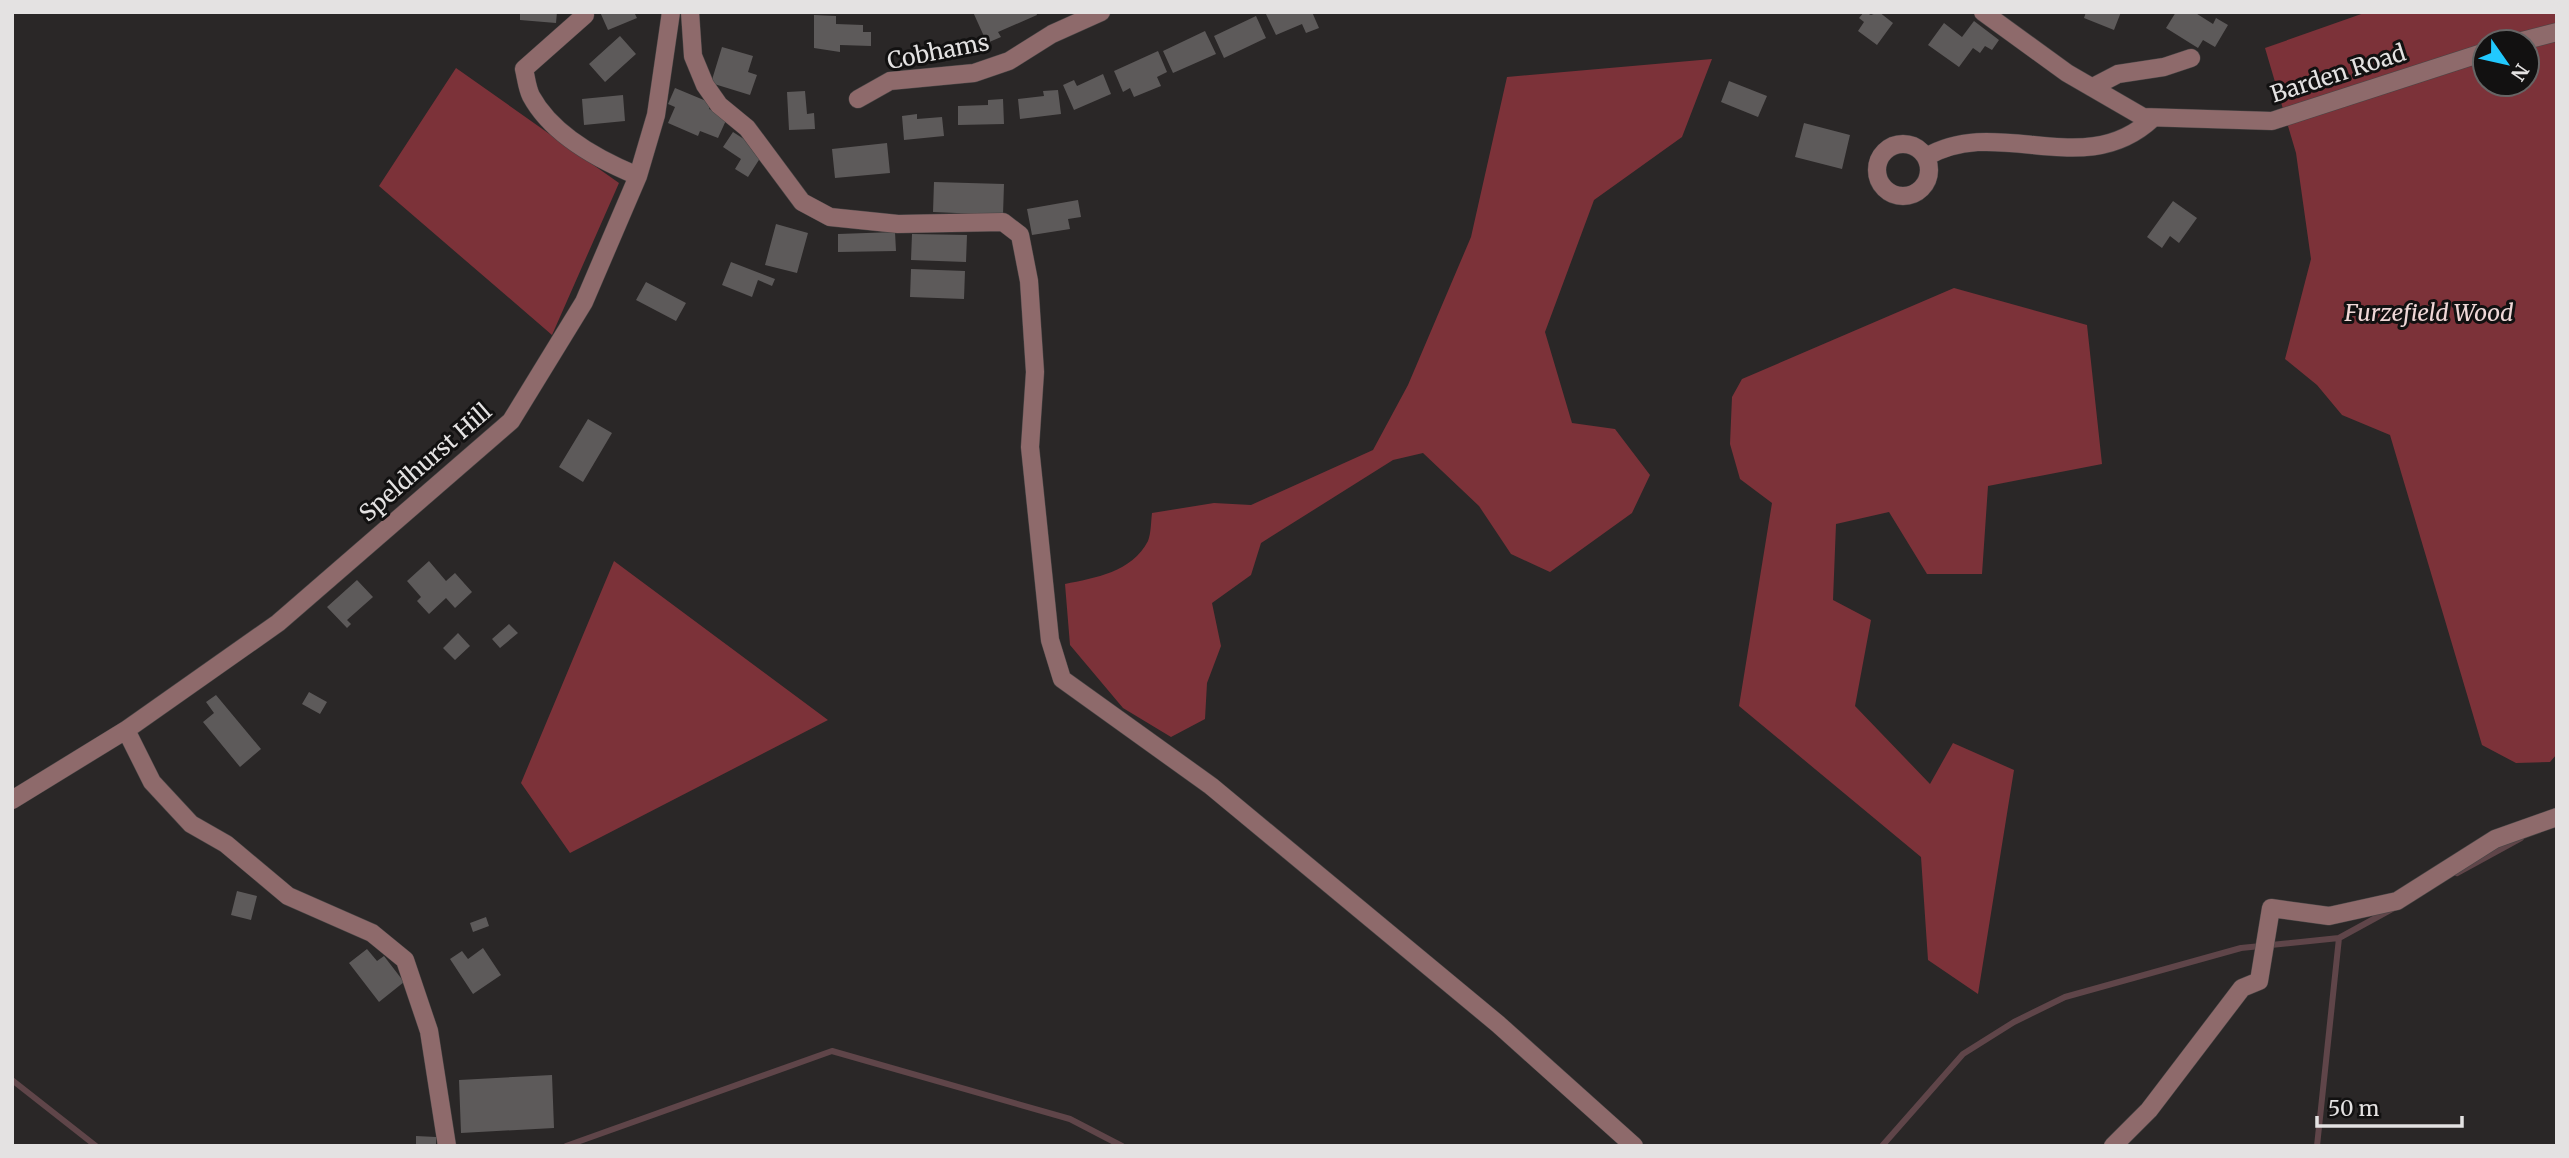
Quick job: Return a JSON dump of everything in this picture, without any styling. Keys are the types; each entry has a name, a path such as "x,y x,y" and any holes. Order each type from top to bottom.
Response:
{"street":[{"name":"Speldhurst Hill","path":"12,800 126,730 278,622 511,421 584,302 638,176 656,115 671,12"},
{"path":"690,12 693,56 705,85 719,105 747,128 802,202 830,217 898,224 1003,222 1020,235 1029,281 1035,372 1030,447 1050,640 1062,678 1211,786 1498,1024 1634,1146"},
{"name":"Cobhams","path":"858,99 890,81 974,73 1009,61 1052,34 1101,12"},
{"name":"Barden Road","path":"1983,12 2067,73 2143,117 2153,118 2272,121 2471,57"},
{"path":"585,15 524,69 531,96 563,133 598,159 638,176"},
{"path":"2093,87 2118,74 2164,67 2191,58"},
{"path":"1926,157 1947,145 1989,142 2072,149 2101,147 2136,133 2153,118"},
{"path":"126,730 152,782 191,824 226,844 288,896 372,933 405,960 429,1031 447,1146"},
{"path":"2113,1146 2149,1110 2242,988 2259,981 2272,908 2329,916 2397,901 2495,839 2557,817"}],"green space":[{"name":"Furzefield Wood","path":"2367,12 2557,12 2557,754 2550,762 2516,763 2482,745 2390,435 2342,415 2317,385 2285,359 2311,259 2296,153 2265,48"},
{"path":"1712,59 1682,137 1594,200 1545,332 1572,423 1615,429 1650,475 1632,513 1550,572 1511,554 1479,506 1423,453 1393,460 1261,543 1251,575 1212,603 1221,646 1207,683 1205,719 1171,737 1123,708 1070,645 1065,584 1112,572 1132,560 1148,541 1152,513 1214,503 1251,505 1373,450 1408,385 1471,237 1507,77"},
{"path":"456,68 619,183 552,335 379,186"},
{"path":"1954,288 2087,325 2102,464 1988,486 1982,574 1927,574 1889,512 1836,524 1833,600 1871,620 1855,706 1930,784 1953,743 2014,770 1978,994 1928,960 1921,857 1739,706 1772,503 1740,479 1730,444 1732,397 1742,379"},
{"path":"614,561 828,720 570,853 521,783"}],"building":[{"path":"520,12 557,12 556,23 520,20"},
{"path":"600,12 634,12 637,18 608,30"},
{"path":"973,12 1036,12 1037,15 998,32 1001,37 987,43"},
{"path":"1265,12 1312,12 1319,28 1306,33 1302,24 1276,35"},
{"path":"1864,12 1871,15 1879,12 1893,23 1877,45 1858,31 1864,22 1859,18"},
{"path":"2086,12 2121,12 2114,30 2084,18"},
{"path":"2176,12 2194,12 2213,24 2216,18 2228,25 2215,47 2203,40 2198,48 2166,28"},
{"path":"814,15 836,16 836,24 863,25 863,32 871,32 871,46 840,45 840,52 814,48"},
{"path":"1256,16 1266,38 1224,58 1214,36"},
{"path":"1974,21 1999,40 1992,50 1985,46 1980,53 1973,48 1959,67 1928,45 1944,23 1962,37"},
{"path":"1205,31 1216,54 1173,73 1163,51"},
{"path":"620,36 636,54 605,82 589,64"},
{"path":"722,47 753,56 748,72 757,75 750,95 711,83"},
{"path":"1158,51 1167,72 1157,77 1161,86 1134,97 1130,88 1123,92 1114,71"},
{"path":"1103,74 1111,94 1074,110 1063,85 1074,80 1077,86"},
{"path":"1729,81 1767,96 1758,117 1721,102"},
{"path":"675,88 711,103 709,109 728,116 718,138 700,131 698,136 668,123 675,107 668,104"},
{"path":"1058,90 1061,114 1020,119 1018,99 1044,96 1043,91"},
{"path":"805,91 807,114 814,113 815,129 789,130 787,92"},
{"path":"623,95 625,121 584,125 582,99"},
{"path":"1003,99 1004,124 958,125 958,106 988,105 988,100"},
{"path":"917,114 917,119 942,117 944,136 904,140 902,116"},
{"path":"1804,123 1850,135 1842,169 1795,157"},
{"path":"733,132 764,152 748,177 735,169 741,159 723,147"},
{"path":"887,143 890,173 835,178 832,149"},
{"path":"934,182 1004,184 1003,215 933,212"},
{"path":"1078,200 1081,217 1068,219 1070,229 1032,235 1027,209"},
{"path":"2173,201 2197,218 2179,243 2170,236 2162,248 2147,237"},
{"path":"776,224 808,233 797,273 765,265"},
{"path":"895,232 896,251 838,252 838,234"},
{"path":"912,234 967,235 966,262 911,260"},
{"path":"731,262 775,279 772,286 758,280 752,297 722,285"},
{"path":"911,269 965,271 964,299 910,297"},
{"path":"646,282 686,303 676,321 636,300"},
{"path":"588,419 612,433 583,482 559,467"},
{"path":"429,561 446,581 455,573 472,592 455,608 446,598 429,614 417,601 421,597 407,581"},
{"path":"357,580 373,597 347,620 351,624 347,628 327,607"},
{"path":"509,624 518,633 500,648 492,639"},
{"path":"458,633 470,646 455,660 443,648"},
{"path":"309,692 327,702 320,714 302,704"},
{"path":"216,695 261,749 240,767 203,722 214,713 206,702"},
{"path":"237,891 257,896 251,920 231,915"},
{"path":"486,917 489,926 473,932 470,923"},
{"path":"483,948 501,975 473,994 450,959 462,951 468,959"},
{"path":"367,949 377,961 384,956 404,982 379,1002 349,963"},
{"path":"552,1075 554,1128 461,1133 459,1080"},
{"path":"416,1136 436,1137 436,1146 416,1146"}],"waterway":[{"path":"2457,873 2521,838"},
{"path":"1882,1146 1963,1054 2014,1022 2065,997 2241,948 2339,938 2392,909"},
{"path":"2317,1146 2339,938"},
{"path":"566,1146 832,1051 1070,1119 1122,1146"},
{"path":"12,1080 96,1146"}]}
